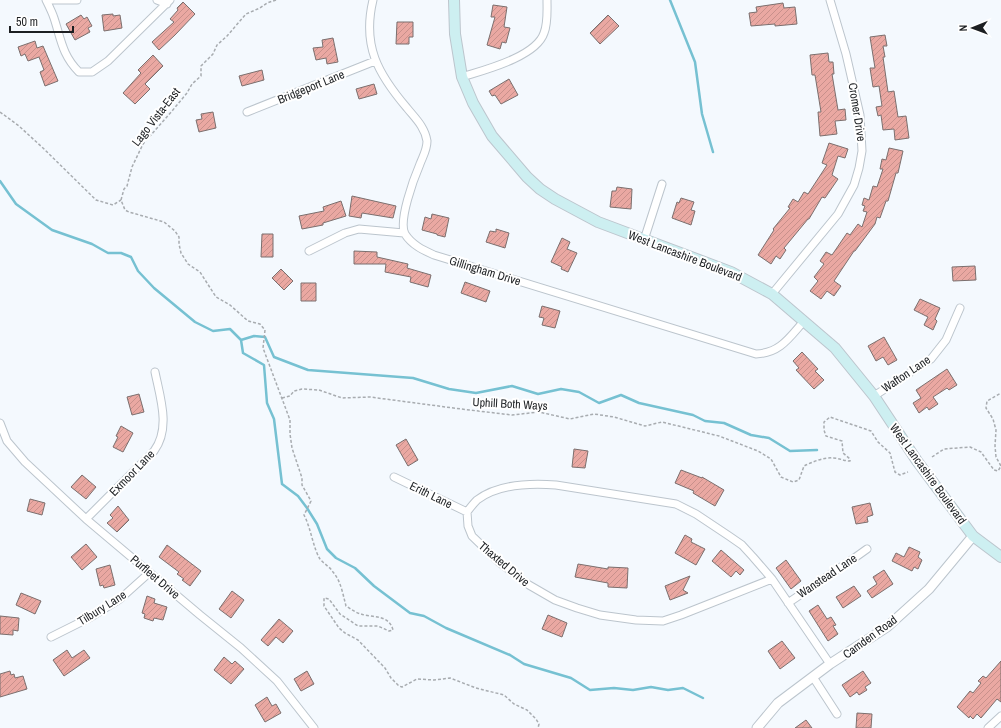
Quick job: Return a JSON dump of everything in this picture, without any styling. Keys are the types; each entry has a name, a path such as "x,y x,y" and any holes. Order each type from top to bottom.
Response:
{"main road":[{"name":"West Lancashire Boulevard","path":"454,0 455,34 462,77 472,102 492,136 531,181 540,189 570,208 598,222 731,272 772,294 835,348 874,396 917,461 973,536 1001,557"}],"street":[{"path":"77,0 46,0 54,18 61,44 71,65 79,72 92,72 108,61 168,2"},
{"path":"157,0 168,2"},
{"path":"309,251 345,233 359,229 404,233 404,216 407,200 426,149 427,141 420,123 389,85 375,61 369,31 373,0"},
{"path":"462,77 502,64 527,52 544,35 547,0"},
{"name":"Cromer Drive","path":"772,294 838,214 854,185 859,168 862,151 860,115 846,54 830,0"},
{"name":"Bridgeport Lane","path":"247,112 375,61"},
{"path":"644,240 662,184"},
{"name":"Gillingham Drive","path":"404,233 415,246 434,255 756,354 766,354 776,350 786,343 804,321"},
{"name":"Wafton Lane","path":"874,396 931,359 946,340 960,308"},
{"name":"Exmoor Lane","path":"86,519 154,451 160,443 163,429 162,405 155,372"},
{"name":"Purfleet Drive","path":"0,423 7,442 15,452 86,519 258,663 277,681 314,728"},
{"name":"Erith Lane","path":"394,477 467,512"},
{"path":"467,512 476,501 485,495 504,488 540,484 556,485 676,504 696,514 742,546 772,579 830,664"},
{"name":"Thaxted Drive","path":"467,512 468,526 472,536 500,563 529,585 555,600 600,615 636,620 663,621 772,579"},
{"name":"Camden Road","path":"758,728 778,703 830,664 886,627 929,589 973,536"},
{"name":"Wanstead Lane","path":"788,603 867,549"},
{"name":"Tilbury Lane","path":"51,637 91,617 120,599 149,573"},
{"path":"813,677 837,714"},
{"path":"988,728 1001,716"}],"path":[{"name":"Lago Vista-East","path":"121,200 124,189 127,186 132,167 143,144 187,94 192,84 201,76 201,66 213,54 217,45 246,14 276,0"},
{"path":"0,112 43,148 96,200 113,205 121,200 125,210 164,222 175,231 179,237 181,253 188,264 200,272 216,297 230,305 248,321 260,324 265,330 263,348 290,420 292,448 302,478 302,485 311,501 311,504 307,508 304,515 320,559 333,572 339,583 346,606 361,614 380,617 392,626 393,630 389,631 378,626 358,626 340,614 329,599 324,598 324,606 339,628 358,640 385,668 391,678 399,686 402,687 417,679 434,680 450,678 476,688 504,695 514,704 527,710 536,718 539,724 538,728"},
{"name":"Uphill Both Ways","path":"282,398 290,396 294,391 302,389 319,390 342,398 370,397 512,414 539,412 570,419 594,414 614,417 645,426 662,422 719,436 758,451 771,459 781,477 793,482 799,480 804,466 816,461 833,458 850,461 850,459 843,453 842,441 826,436 824,422 830,417 871,431 878,442 890,453 895,472 900,475 908,472"},
{"path":"932,457 944,449 970,447 981,452 994,470 998,471 1001,466 996,457 996,430 993,419 986,408 987,401 1001,393"}],"building":[{"path":"183,2 195,14 159,50 152,42 174,22 170,19"},
{"path":"783,3 784,8 795,7 797,24 751,26 749,13 757,12 756,7"},
{"path":"493,5 507,7 504,27 510,28 506,43 502,42 500,49 487,45 495,17 491,17"},
{"path":"113,14 113,16 120,15 122,28 104,31 102,15"},
{"path":"81,15 84,19 87,17 92,26 88,28 90,32 75,40 66,24"},
{"path":"608,15 619,26 600,44 590,33"},
{"path":"397,22 413,22 413,37 409,37 409,44 396,44"},
{"path":"885,35 887,46 883,46 885,57 883,57 888,92 894,91 898,117 906,116 909,138 895,140 894,129 883,130 881,115 878,116 876,107 882,106 879,86 873,87 870,68 875,68 870,37"},
{"path":"333,38 338,62 327,64 326,58 316,60 313,48 323,47 322,40"},
{"path":"35,41 37,48 43,46 58,81 45,86 40,72 44,70 39,57 28,61 25,54 21,56 18,47"},
{"path":"828,53 829,62 833,62 834,74 832,74 838,110 845,109 846,120 835,121 837,134 820,136 818,112 821,112 815,75 812,75 810,55"},
{"path":"153,55 163,66 145,84 150,89 135,104 123,93 141,73 138,70"},
{"path":"262,70 264,80 242,86 239,76"},
{"path":"509,79 518,95 501,104 495,95 492,96 489,91"},
{"path":"374,84 377,94 359,99 356,89"},
{"path":"213,112 216,128 199,132 196,120 202,119 201,114"},
{"path":"829,143 848,149 845,158 838,156 832,175 838,179 825,198 822,197 809,219 784,248 786,250 780,259 776,256 771,264 758,255 774,230 773,229 790,208 788,207 793,199 798,202 804,192 808,194 827,165 822,163"},
{"path":"889,148 903,151 898,173 896,173 888,201 886,201 880,218 877,217 875,224 854,251 834,281 841,286 834,296 827,291 821,299 810,291 818,281 814,277 824,264 820,261 826,252 832,255 847,233 850,235 858,224 862,227 867,212 863,211 865,206 862,205 864,198 869,200 873,186 877,187 883,169 880,169 882,159 886,160"},
{"path":"617,187 632,189 631,209 610,207 612,191 616,191"},
{"path":"352,196 396,206 393,218 362,213 361,218 349,216"},
{"path":"681,198 694,202 691,210 695,211 691,225 672,218 677,202 679,203"},
{"path":"341,201 346,216 323,223 323,225 302,229 299,216 324,211 323,207"},
{"path":"432,214 449,218 445,237 422,230 425,217 431,219"},
{"path":"496,229 509,233 505,248 486,242 490,231 496,232"},
{"path":"262,234 273,234 273,257 261,257"},
{"path":"562,238 570,242 567,249 577,253 568,272 561,269 562,267 551,262"},
{"path":"354,251 377,252 377,257 408,264 407,268 431,275 428,287 410,282 411,277 385,272 386,264 354,264"},
{"path":"975,266 976,280 953,281 952,267"},
{"path":"281,269 293,281 284,290 272,278"},
{"path":"465,282 490,291 486,302 461,293"},
{"path":"301,283 316,283 316,301 301,301"},
{"path":"920,299 940,308 935,319 937,321 933,330 924,325 928,317 914,310"},
{"path":"542,306 560,311 555,328 542,325 544,318 539,317"},
{"path":"884,337 897,360 888,365 883,357 876,361 868,346"},
{"path":"802,352 818,369 815,371 824,380 814,389 796,370 799,368 793,361"},
{"path":"947,369 957,385 949,390 947,388 933,397 938,404 929,410 927,407 919,413 913,403 921,398 916,390"},
{"path":"139,394 144,412 132,415 127,397"},
{"path":"121,426 133,433 123,452 113,447"},
{"path":"406,439 418,460 408,466 396,445"},
{"path":"574,449 588,451 585,468 572,467"},
{"path":"681,470 702,477 724,490 715,506 693,493 694,491 675,483"},
{"path":"82,475 96,487 86,499 71,487"},
{"path":"30,499 45,503 42,515 27,511"},
{"path":"870,503 873,515 867,517 868,522 856,524 852,507"},
{"path":"118,506 129,520 117,532 107,523 113,518 110,515"},
{"path":"685,535 692,539 691,542 705,549 696,565 675,553"},
{"path":"86,544 97,557 82,570 71,557"},
{"path":"167,545 201,571 190,586 177,574 179,572 159,557"},
{"path":"909,547 920,552 918,557 922,560 918,569 914,567 912,571 892,561 896,553 904,557"},
{"path":"721,550 744,570 740,575 736,571 731,577 712,561"},
{"path":"786,560 801,581 791,589 776,568"},
{"path":"578,564 608,569 608,567 628,568 627,588 608,587 608,583 575,577"},
{"path":"110,565 115,585 104,588 103,585 100,586 96,569"},
{"path":"884,570 893,584 872,598 867,591 877,584 873,577"},
{"path":"690,576 683,590 688,593 670,600 665,586"},
{"path":"854,586 861,596 843,608 836,597"},
{"path":"232,591 244,600 231,618 219,609"},
{"path":"21,593 41,601 35,614 16,605"},
{"path":"147,596 155,599 154,603 167,607 163,620 154,618 153,621 144,618 145,614 142,613"},
{"path":"818,605 827,619 831,617 836,625 833,626 838,634 828,641 809,611"},
{"path":"548,615 567,623 562,637 542,629"},
{"path":"0,616 19,618 18,631 13,630 13,635 0,634"},
{"path":"279,619 293,631 283,643 276,637 268,646 261,640"},
{"path":"782,641 795,658 780,669 768,651"},
{"path":"67,650 72,658 84,650 90,658 64,676 53,660"},
{"path":"224,657 232,664 235,661 244,669 231,684 214,670"},
{"path":"1001,661 1001,702 997,699 981,718 977,714 973,719 970,716 969,718 957,707 970,691 973,693 981,683 978,681 983,676 986,678"},
{"path":"10,671 11,675 14,674 15,678 23,676 27,689 0,697 0,674"},
{"path":"307,671 314,684 301,691 294,679"},
{"path":"863,671 871,683 865,687 867,690 859,695 857,692 850,697 842,685"},
{"path":"267,697 272,706 276,704 281,713 265,722 255,705"},
{"path":"857,713 872,714 871,728 856,728"},
{"path":"806,720 812,728 795,728"}],"waterway":[{"path":"670,0 695,62 702,114 713,152"},
{"path":"0,181 16,204 52,230 92,244 108,253 121,253 131,257 138,271 154,288 195,322 213,331 230,329 241,340 254,336 265,337 274,357 308,370 413,378 449,389 476,393 512,386 538,394 561,389 579,392 599,403 621,395 639,403 693,415 705,421 724,423 751,435 769,438 790,451 817,450"},
{"path":"241,340 243,353 264,365 267,403 274,419 282,484 298,496 307,508 317,524 327,549 336,558 355,568 374,586 410,613 424,616 446,628 510,655 524,664 571,678 590,690 614,688 633,690 651,687 668,690 683,688 703,698"}]}
